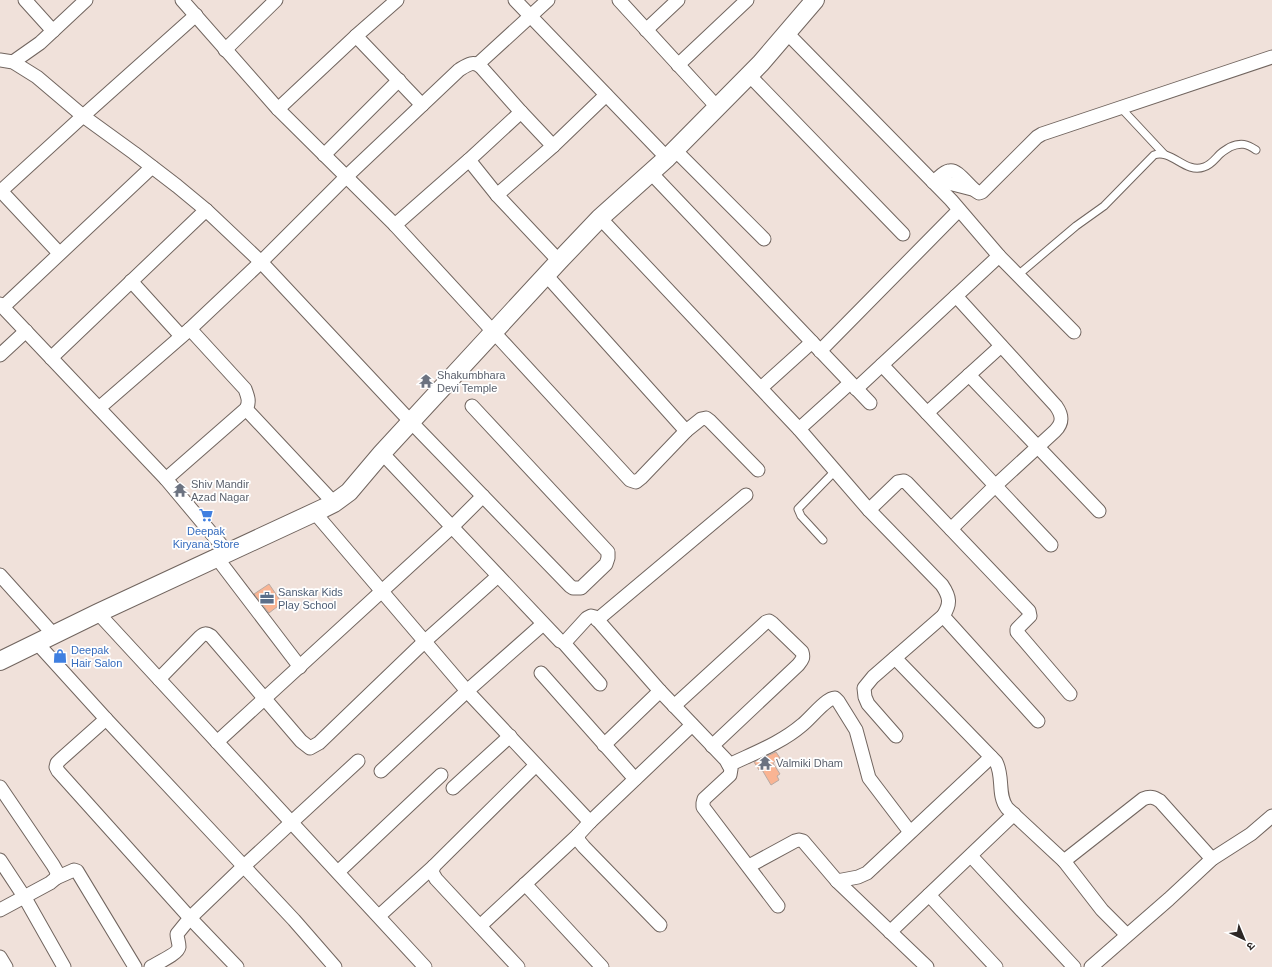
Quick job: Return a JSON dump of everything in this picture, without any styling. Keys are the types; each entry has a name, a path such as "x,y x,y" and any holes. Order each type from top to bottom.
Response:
{"street":[{"path":"25,0 53,31"},
{"path":"13,62 40,43 86,0"},
{"path":"182,0 278,109 395,225 630,480 636,482 641,478 686,431 701,419 706,418 710,420 758,470"},
{"path":"225,50 276,0"},
{"path":"278,109 397,0"},
{"path":"515,0 606,95 764,239"},
{"path":"478,64 548,0"},
{"path":"619,0 717,107"},
{"path":"646,30 678,0"},
{"path":"678,65 747,0"},
{"path":"0,661 98,613 315,513 334,503 349,492 382,453 547,276 559,261 600,218 671,154 749,75 815,0"},
{"path":"59,253 0,191 196,15"},
{"path":"787,33 935,181 999,256 1074,332"},
{"path":"356,36 422,104"},
{"path":"935,181 950,170 954,170 966,188 979,193 985,190 1042,134 1272,57"},
{"path":"0,60 13,62 38,76 83,116 152,167 206,210 261,262 411,422 573,588 581,588 606,564 608,552 472,406"},
{"path":"100,408 186,333 261,262 422,104 467,64 478,64 553,146"},
{"path":"749,75 903,234"},
{"path":"324,155 399,80"},
{"path":"497,195 553,146 606,95"},
{"path":"395,225 521,112"},
{"path":"469,160 497,195 559,261"},
{"path":"152,167 1,305 166,479 300,667"},
{"path":"651,172 870,403"},
{"path":"761,388 816,347 957,208 966,188"},
{"path":"51,358 206,210"},
{"path":"600,218 799,429 869,510 942,585 949,601 948,608 943,616 873,677 864,688 865,697 868,704 896,736"},
{"path":"799,429 882,365 999,256"},
{"path":"547,276 686,431"},
{"path":"132,281 245,389 249,399 246,410 166,479"},
{"path":"951,529 1059,426 1062,417 1060,412 956,296"},
{"path":"0,355 26,331"},
{"path":"927,413 1001,346"},
{"path":"882,365 1051,545"},
{"path":"969,375 1037,448 1099,511"},
{"path":"246,410 334,503"},
{"path":"382,453 453,526 543,624 563,642 600,684"},
{"path":"869,510 898,482 904,480 1028,611 1030,616 1017,629 1017,632 1070,694"},
{"path":"598,620 746,495"},
{"path":"217,742 453,526 483,496"},
{"path":"315,513 467,691 590,822"},
{"path":"0,575 54,635"},
{"path":"159,679 203,634 207,633 301,741 310,748 319,744 424,642 498,576"},
{"path":"98,613 425,967"},
{"path":"563,642 566,641 587,618 591,616 598,620 660,691 729,765 731,770 730,775 704,799 703,807 778,906"},
{"path":"943,616 1038,721"},
{"path":"674,706 766,622 769,621 772,623 802,652 802,660 798,665 712,746"},
{"path":"381,771 467,691 543,624"},
{"path":"37,643 242,867 294,920 335,967"},
{"path":"895,658 991,757 999,769 1001,798 1003,803 1064,861 1102,910 1127,935"},
{"path":"541,673 635,779"},
{"path":"604,745 660,691"},
{"path":"729,765 773,744 790,734 827,701 831,698 835,698 856,730 869,778 910,832"},
{"path":"106,720 57,763 56,767 58,771 190,918 237,967"},
{"path":"480,926 578,835 692,725"},
{"path":"453,788 510,736"},
{"path":"837,881 858,877 867,873 991,757"},
{"path":"151,967 174,954 178,950 177,934 190,918 242,867 358,761"},
{"path":"379,916 434,866 536,765"},
{"path":"338,872 441,775"},
{"path":"0,787 54,865 57,872 56,878"},
{"path":"1064,861 1143,799 1149,796 1160,801 1212,859"},
{"path":"890,932 1014,814"},
{"path":"1090,967 1212,859 1251,834 1272,816"},
{"path":"578,835 579,841 584,847 660,925"},
{"path":"749,866 799,840 803,841 808,845 837,881 927,967"},
{"path":"971,856 1074,967"},
{"path":"0,860 25,898 64,967"},
{"path":"434,866 432,872 436,880 518,967"},
{"path":"0,910 25,898 71,870 77,871 135,967"},
{"path":"526,884 602,967"},
{"path":"929,895 996,967"},
{"path":"0,957 6,967"}],"lane":[{"path":"1121,108 1164,154 1186,166 1196,169 1203,168 1209,165 1221,153 1236,144 1246,144 1256,150"},
{"path":"1018,275 1076,226 1104,206 1154,155 1159,153 1164,154"},
{"path":"823,540 801,516 798,509 836,471"}],"building":[{"path":"269,584 282,603 269,613 254,594"},
{"path":"776,752 780,758 773,763 780,774 777,776 779,780 771,785 761,768 759,770 754,762"}],"place":[{"name":"Shakumbhara Devi Temple","path":"426,381"},
{"name":"Shiv Mandir Azad Nagar","path":"180,490"},
{"name":"Deepak Kiryana Store","path":"206,515"},
{"name":"Sanskar Kids Play School","path":"267,598"},
{"name":"Deepak Hair Salon","path":"60,656"},
{"name":"Valmiki Dham","path":"765,763"}]}
